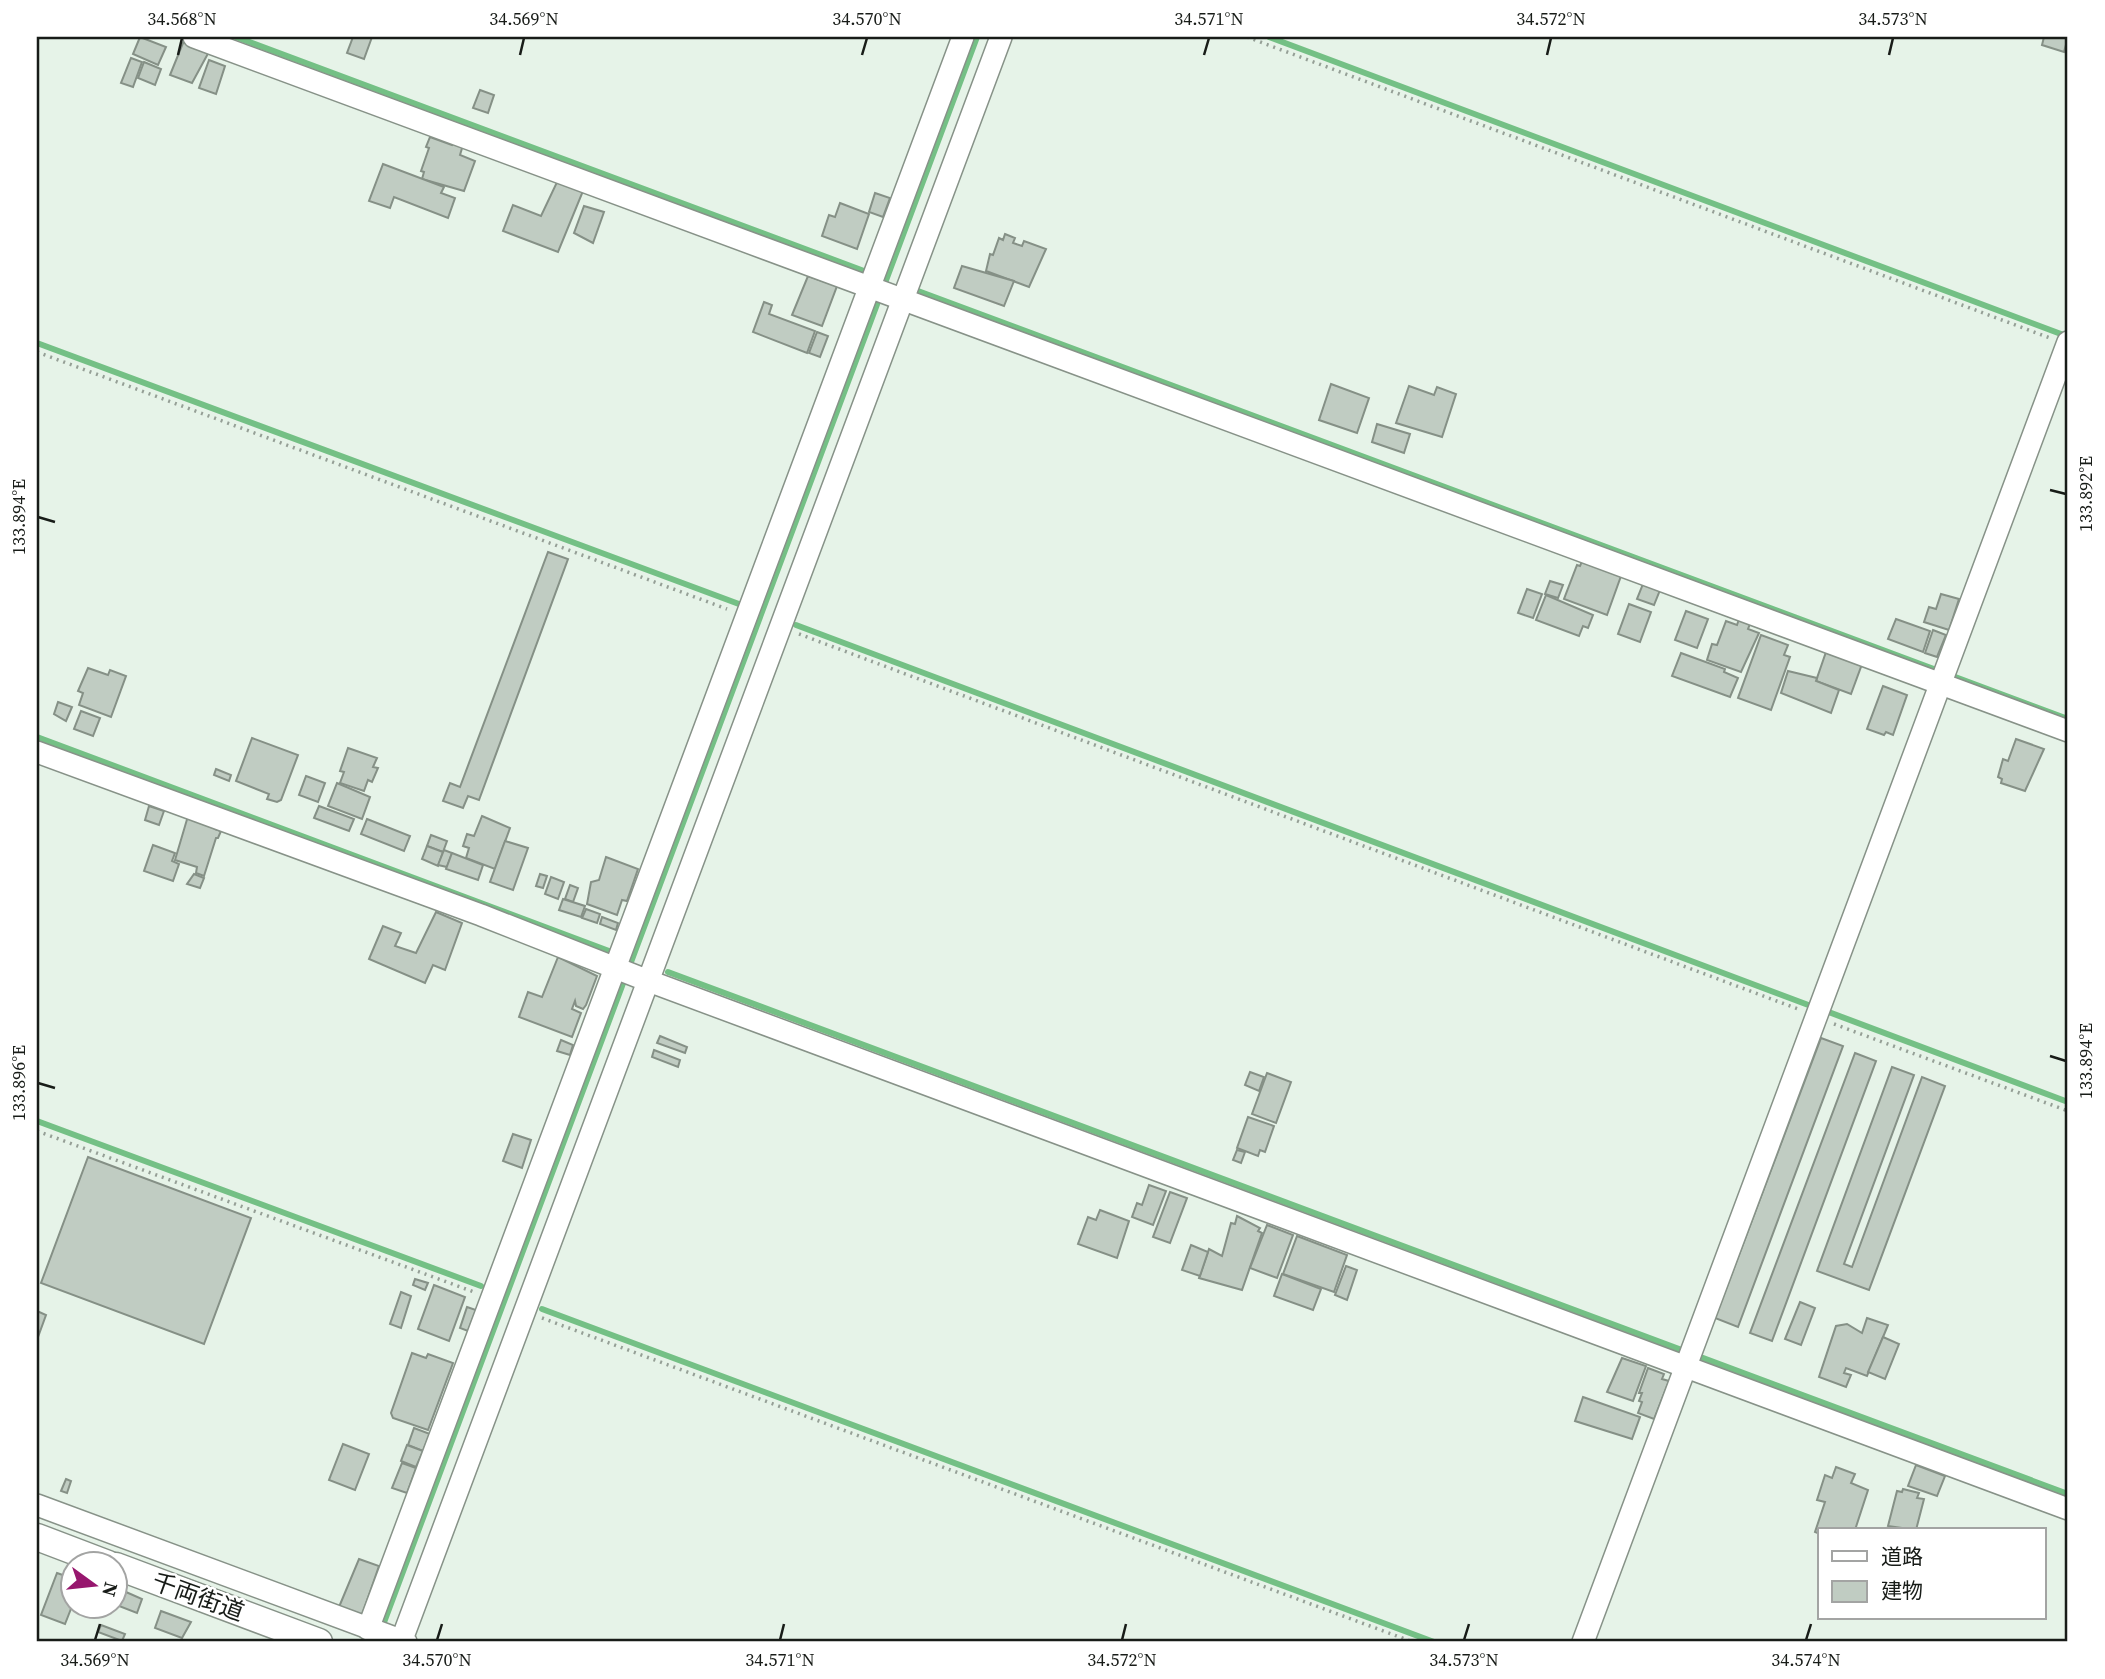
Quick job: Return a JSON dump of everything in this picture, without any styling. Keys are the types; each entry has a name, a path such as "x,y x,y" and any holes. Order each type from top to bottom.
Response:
{"street":[{"path":"194,37 1945,677 2068,732"},
{"path":"368,1629 506,1307 627,967 884,291 963,37"},
{"path":"37,1505 403,1642 506,1307 627,967 884,291 1001,37"},
{"path":"1583,1642 2068,343"},
{"path":"37,752 1689,1357 2068,1509"},
{"path":"37,1537 72,1550"},
{"name":"千両街道","path":"130,1571 319,1642"}],"path":[{"path":"1247,37 2068,343"},
{"path":"37,352 760,618 2068,1111"},
{"path":"37,1131 1413,1642"}],"building":[{"path":"140,37 166,47 158,65 133,54"},
{"path":"353,37 372,37 364,59 347,53"},
{"path":"2044,37 2068,37 2064,52 2042,45"},
{"path":"185,38 211,48 192,83 170,75"},
{"path":"131,58 142,62 133,87 121,83"},
{"path":"209,60 225,66 216,94 199,88"},
{"path":"144,62 161,69 155,85 138,78"},
{"path":"480,90 494,95 488,113 473,108"},
{"path":"430,137 452,145 454,142 463,145 460,155 475,161 464,191 422,179 424,172 421,171"},
{"path":"383,164 444,187 441,193 455,198 448,218 394,197 390,208 369,201"},
{"path":"558,180 583,191 558,252 503,231 513,205 541,216"},
{"path":"875,193 890,198 883,217 869,212"},
{"path":"840,203 869,214 857,249 822,236 829,215 835,217"},
{"path":"584,206 604,212 593,243 574,233"},
{"path":"1005,234 1015,238 1013,243 1022,246 1024,241 1046,249 1029,287 986,271 990,254 993,255 999,238 1003,240"},
{"path":"962,266 1014,281 1004,306 954,288"},
{"path":"808,276 837,286 822,326 792,315"},
{"path":"764,302 772,305 769,314 815,331 807,353 753,332"},
{"path":"817,332 828,336 820,357 809,353"},
{"path":"1331,384 1369,398 1357,433 1319,420"},
{"path":"1409,386 1434,395 1437,387 1456,394 1442,437 1396,423"},
{"path":"1377,424 1410,434 1404,453 1372,442"},
{"path":"548,552 568,559 479,800 468,796 463,808 443,801 450,783 460,787"},
{"path":"1583,559 1621,576 1607,615 1564,599 1577,565 1580,566"},
{"path":"1550,581 1563,585 1558,598 1545,594"},
{"path":"1643,584 1660,590 1654,605 1637,599"},
{"path":"1527,589 1542,594 1533,618 1518,613"},
{"path":"1941,594 1959,599 1949,630 1924,622 1929,607 1936,609"},
{"path":"1546,595 1593,615 1588,628 1583,626 1579,636 1536,620"},
{"path":"1629,604 1651,612 1640,642 1618,634"},
{"path":"1686,611 1708,619 1697,648 1675,640"},
{"path":"1739,619 1750,624 1748,629 1759,633 1741,672 1707,660 1712,644 1717,645 1726,621 1737,625"},
{"path":"1896,619 1930,631 1923,652 1888,639"},
{"path":"1933,630 1946,635 1937,657 1925,653"},
{"path":"1761,635 1788,645 1784,655 1790,657 1771,710 1738,698"},
{"path":"1826,652 1862,664 1851,694 1816,681"},
{"path":"1681,653 1725,669 1724,672 1738,678 1730,697 1672,676"},
{"path":"88,668 108,675 110,670 126,676 111,717 79,705 83,693 78,691"},
{"path":"1788,671 1817,678 1816,681 1839,690 1831,713 1781,693"},
{"path":"1883,686 1907,695 1893,735 1867,729"},
{"path":"58,702 72,707 66,721 54,714"},
{"path":"81,711 100,718 93,736 74,729"},
{"path":"252,738 298,755 281,800 277,802 267,799 269,794 236,781"},
{"path":"2016,739 2044,749 2025,791 2001,783 2002,779 1998,777 2003,759 2008,761"},
{"path":"348,748 377,758 373,767 378,768 372,782 368,780 364,791 340,783 344,772 340,771"},
{"path":"216,769 231,775 229,781 214,775"},
{"path":"306,776 325,783 318,802 299,795"},
{"path":"337,783 370,797 362,819 328,806"},
{"path":"149,806 164,811 159,825 145,820"},
{"path":"319,806 354,819 349,831 314,818"},
{"path":"188,816 216,826 215,829 221,831 216,838 204,876 196,873 197,867 175,860"},
{"path":"482,816 510,828 495,869 466,858 469,848 463,846 467,834 474,836"},
{"path":"367,819 410,836 404,851 361,834"},
{"path":"431,835 447,841 443,852 427,846"},
{"path":"505,841 528,848 513,890 490,882"},
{"path":"153,845 175,853 172,861 179,864 173,881 144,871"},
{"path":"427,846 443,852 438,866 422,859"},
{"path":"444,850 452,853 447,867 438,865"},
{"path":"452,853 483,865 478,880 446,869"},
{"path":"606,857 638,869 627,901 622,900 617,915 587,904 591,882 599,880"},
{"path":"194,874 204,878 200,888 187,884"},
{"path":"540,874 547,876 543,888 536,886"},
{"path":"551,877 564,882 558,899 545,894"},
{"path":"570,885 578,888 573,902 565,899"},
{"path":"563,899 585,906 581,917 559,910"},
{"path":"586,909 600,914 597,923 582,918"},
{"path":"436,912 462,923 445,970 433,965 425,983 369,959 383,926 401,933 395,946 416,953"},
{"path":"602,917 618,923 616,930 600,924"},
{"path":"558,957 597,976 583,1009 576,1006 575,1001 572,1009 581,1013 572,1037 519,1017 528,992 542,997"},
{"path":"660,1036 687,1047 685,1053 657,1043"},
{"path":"1821,1038 1843,1046 1738,1327 1715,1318"},
{"path":"561,1040 573,1045 570,1055 557,1051"},
{"path":"654,1050 680,1060 678,1067 652,1057"},
{"path":"1855,1053 1876,1061 1772,1341 1750,1333"},
{"path":"1892,1067 1914,1075 1844,1264 1852,1267 1922,1077 1945,1086 1869,1290 1817,1271"},
{"path":"1250,1072 1264,1077 1259,1091 1245,1085"},
{"path":"1267,1073 1291,1082 1276,1123 1252,1114"},
{"path":"1248,1117 1274,1126 1265,1152 1260,1150 1258,1156 1237,1148"},
{"path":"513,1134 531,1140 522,1168 503,1161"},
{"path":"1237,1150 1245,1152 1241,1163 1233,1160"},
{"path":"88,1157 251,1218 204,1344 41,1283"},
{"path":"1149,1185 1166,1191 1153,1225 1132,1217 1137,1203 1142,1205"},
{"path":"1170,1192 1187,1198 1170,1243 1153,1237"},
{"path":"1100,1210 1129,1221 1117,1258 1078,1244 1088,1217 1096,1220"},
{"path":"1237,1216 1260,1228 1258,1231 1262,1233 1242,1290 1199,1278 1209,1249 1222,1256 1231,1223 1235,1224"},
{"path":"1267,1225 1293,1235 1277,1278 1250,1268"},
{"path":"1297,1236 1347,1255 1334,1292 1283,1274"},
{"path":"1191,1245 1208,1252 1200,1276 1182,1270"},
{"path":"1346,1266 1357,1270 1347,1300 1335,1295"},
{"path":"1282,1274 1321,1289 1313,1310 1274,1296"},
{"path":"415,1279 428,1283 425,1290 413,1285"},
{"path":"434,1285 465,1297 449,1341 418,1329"},
{"path":"401,1292 411,1296 401,1328 390,1324"},
{"path":"1800,1302 1815,1308 1801,1345 1785,1339"},
{"path":"467,1307 476,1310 468,1331 460,1328"},
{"path":"37,1311 46,1315 38,1337 37,1337"},
{"path":"1867,1318 1888,1325 1867,1376 1846,1368 1844,1373 1851,1375 1846,1387 1819,1377 1836,1326 1847,1324 1862,1333"},
{"path":"1883,1337 1899,1344 1885,1379 1868,1372"},
{"path":"412,1353 426,1358 428,1354 453,1363 428,1430 393,1418 391,1413"},
{"path":"1622,1358 1646,1366 1633,1401 1607,1392"},
{"path":"1648,1368 1664,1374 1662,1379 1669,1381 1654,1419 1638,1413 1642,1402 1639,1401 1642,1393 1639,1393"},
{"path":"1583,1397 1640,1417 1632,1439 1575,1421"},
{"path":"414,1428 430,1434 423,1451 408,1445"},
{"path":"343,1444 369,1454 355,1490 329,1480"},
{"path":"407,1445 423,1451 416,1467 401,1461"},
{"path":"402,1463 416,1468 407,1493 392,1488"},
{"path":"1916,1465 1945,1476 1937,1496 1908,1486"},
{"path":"1836,1467 1855,1474 1851,1483 1868,1490 1856,1528 1818,1528 1818,1533 1815,1532 1825,1502 1817,1500 1825,1475 1832,1478"},
{"path":"66,1479 71,1481 67,1493 61,1491"},
{"path":"1903,1489 1919,1493 1917,1498 1924,1499 1917,1528 1888,1526 1897,1491 1902,1492"},
{"path":"359,1559 379,1566 362,1615 339,1607"},
{"path":"57,1573 60,1574 60,1620 67,1620 65,1624 41,1615"},
{"path":"130,1594 142,1599 137,1613 130,1610"},
{"path":"161,1611 191,1622 182,1638 155,1628"},
{"path":"101,1625 125,1634 122,1641 98,1632"}],"waterway":[{"path":"236,37 864,271"},
{"path":"383,1625 977,37"},
{"path":"1269,37 2061,334"},
{"path":"918,291 2068,719"},
{"path":"37,343 747,607"},
{"path":"796,625 1811,1006"},
{"path":"37,737 617,954"},
{"path":"668,972 2068,1494"},
{"path":"1826,1011 2068,1102"},
{"path":"37,1121 481,1286"},
{"path":"542,1309 1434,1642"}]}
